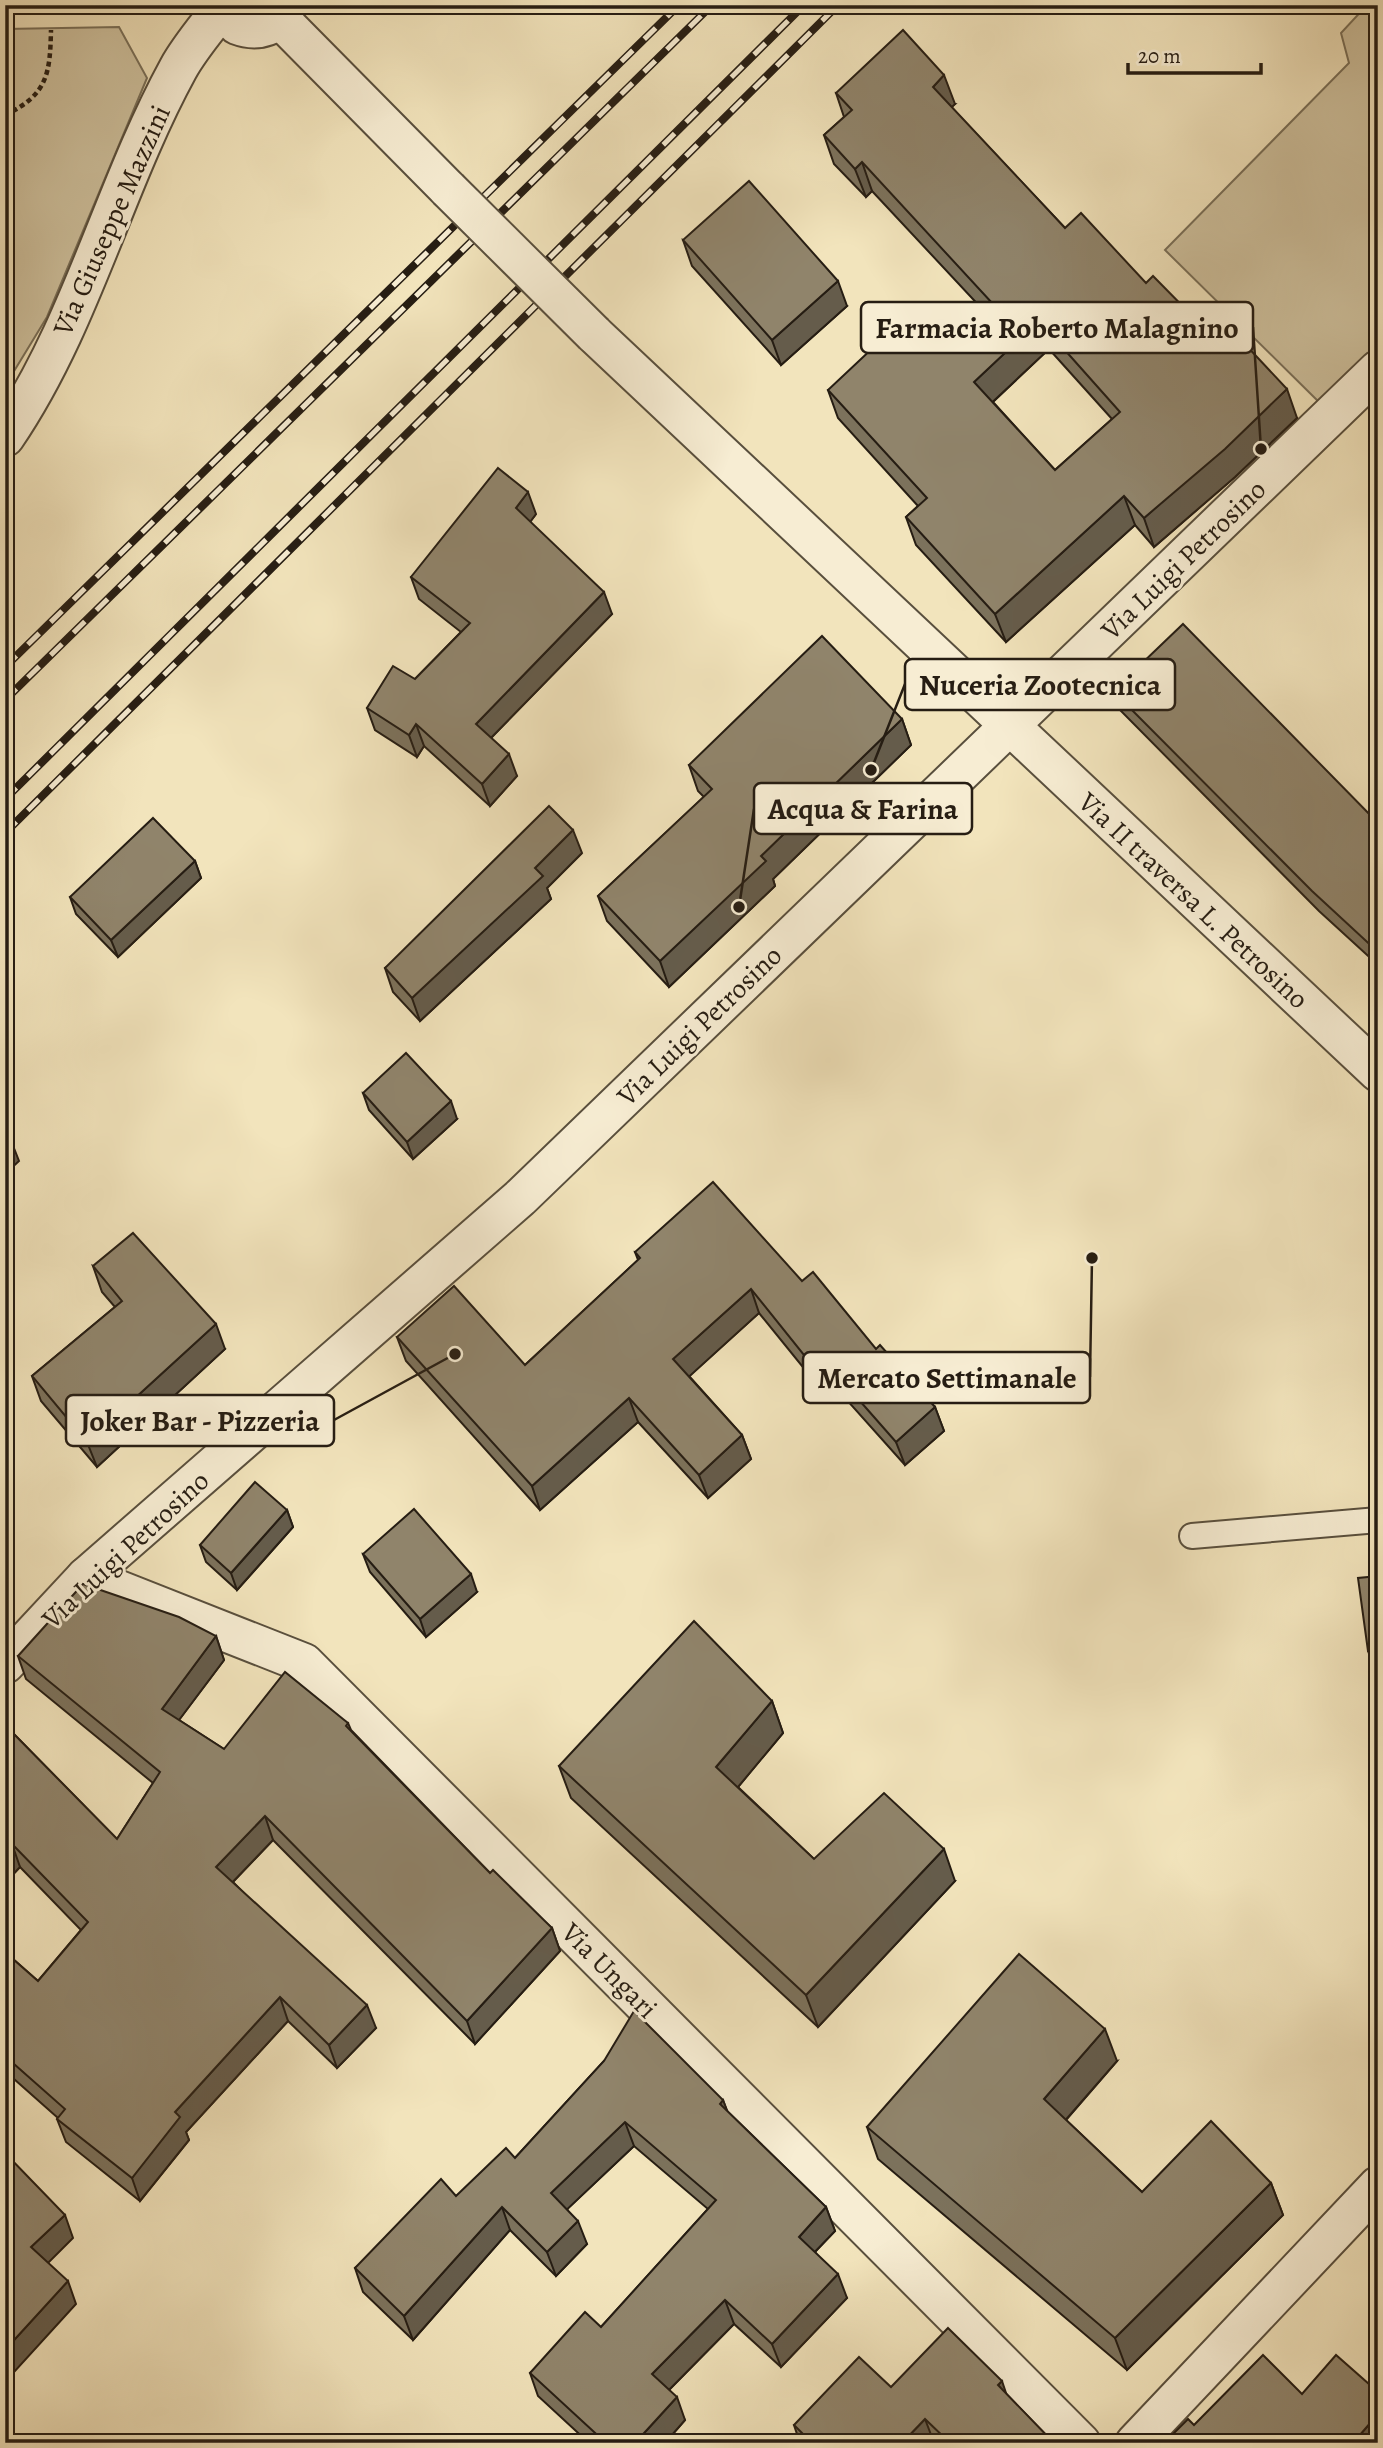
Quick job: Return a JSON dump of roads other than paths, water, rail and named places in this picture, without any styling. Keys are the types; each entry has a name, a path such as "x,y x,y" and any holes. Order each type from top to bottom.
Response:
{"street":[{"path":"221,7 237,25 248,29 259,29 284,12"},
{"name":"Via Giuseppe Mazzini","path":"5,436 26,407 86,283 178,67 221,7"},
{"name":"Via II traversa L. Petrosino","path":"284,12 448,189 594,334 1378,1072"},
{"name":"Via Luigi Petrosino","path":"5,1664 86,1577 520,1198 1378,370"},
{"name":"Via Ungari","path":"86,1577 304,1663 1081,2443"},
{"path":"1135,2443 1378,2186"}],"lane":[{"path":"1192,1535 1378,1520"}],"railway":[{"path":"5,667 679,5"},
{"path":"5,700 712,5"},
{"path":"5,799 804,5"},
{"path":"5,833 838,5"}],"place":[{"name":"Farmacia Roberto Malagnino","path":"1261,449"},
{"name":"Nuceria Zootecnica","path":"871,770"},
{"name":"Acqua & Farina","path":"739,907"},
{"name":"Mercato Settimanale","path":"1092,1258"},
{"name":"Joker Bar - Pizzeria","path":"455,1354"}]}
